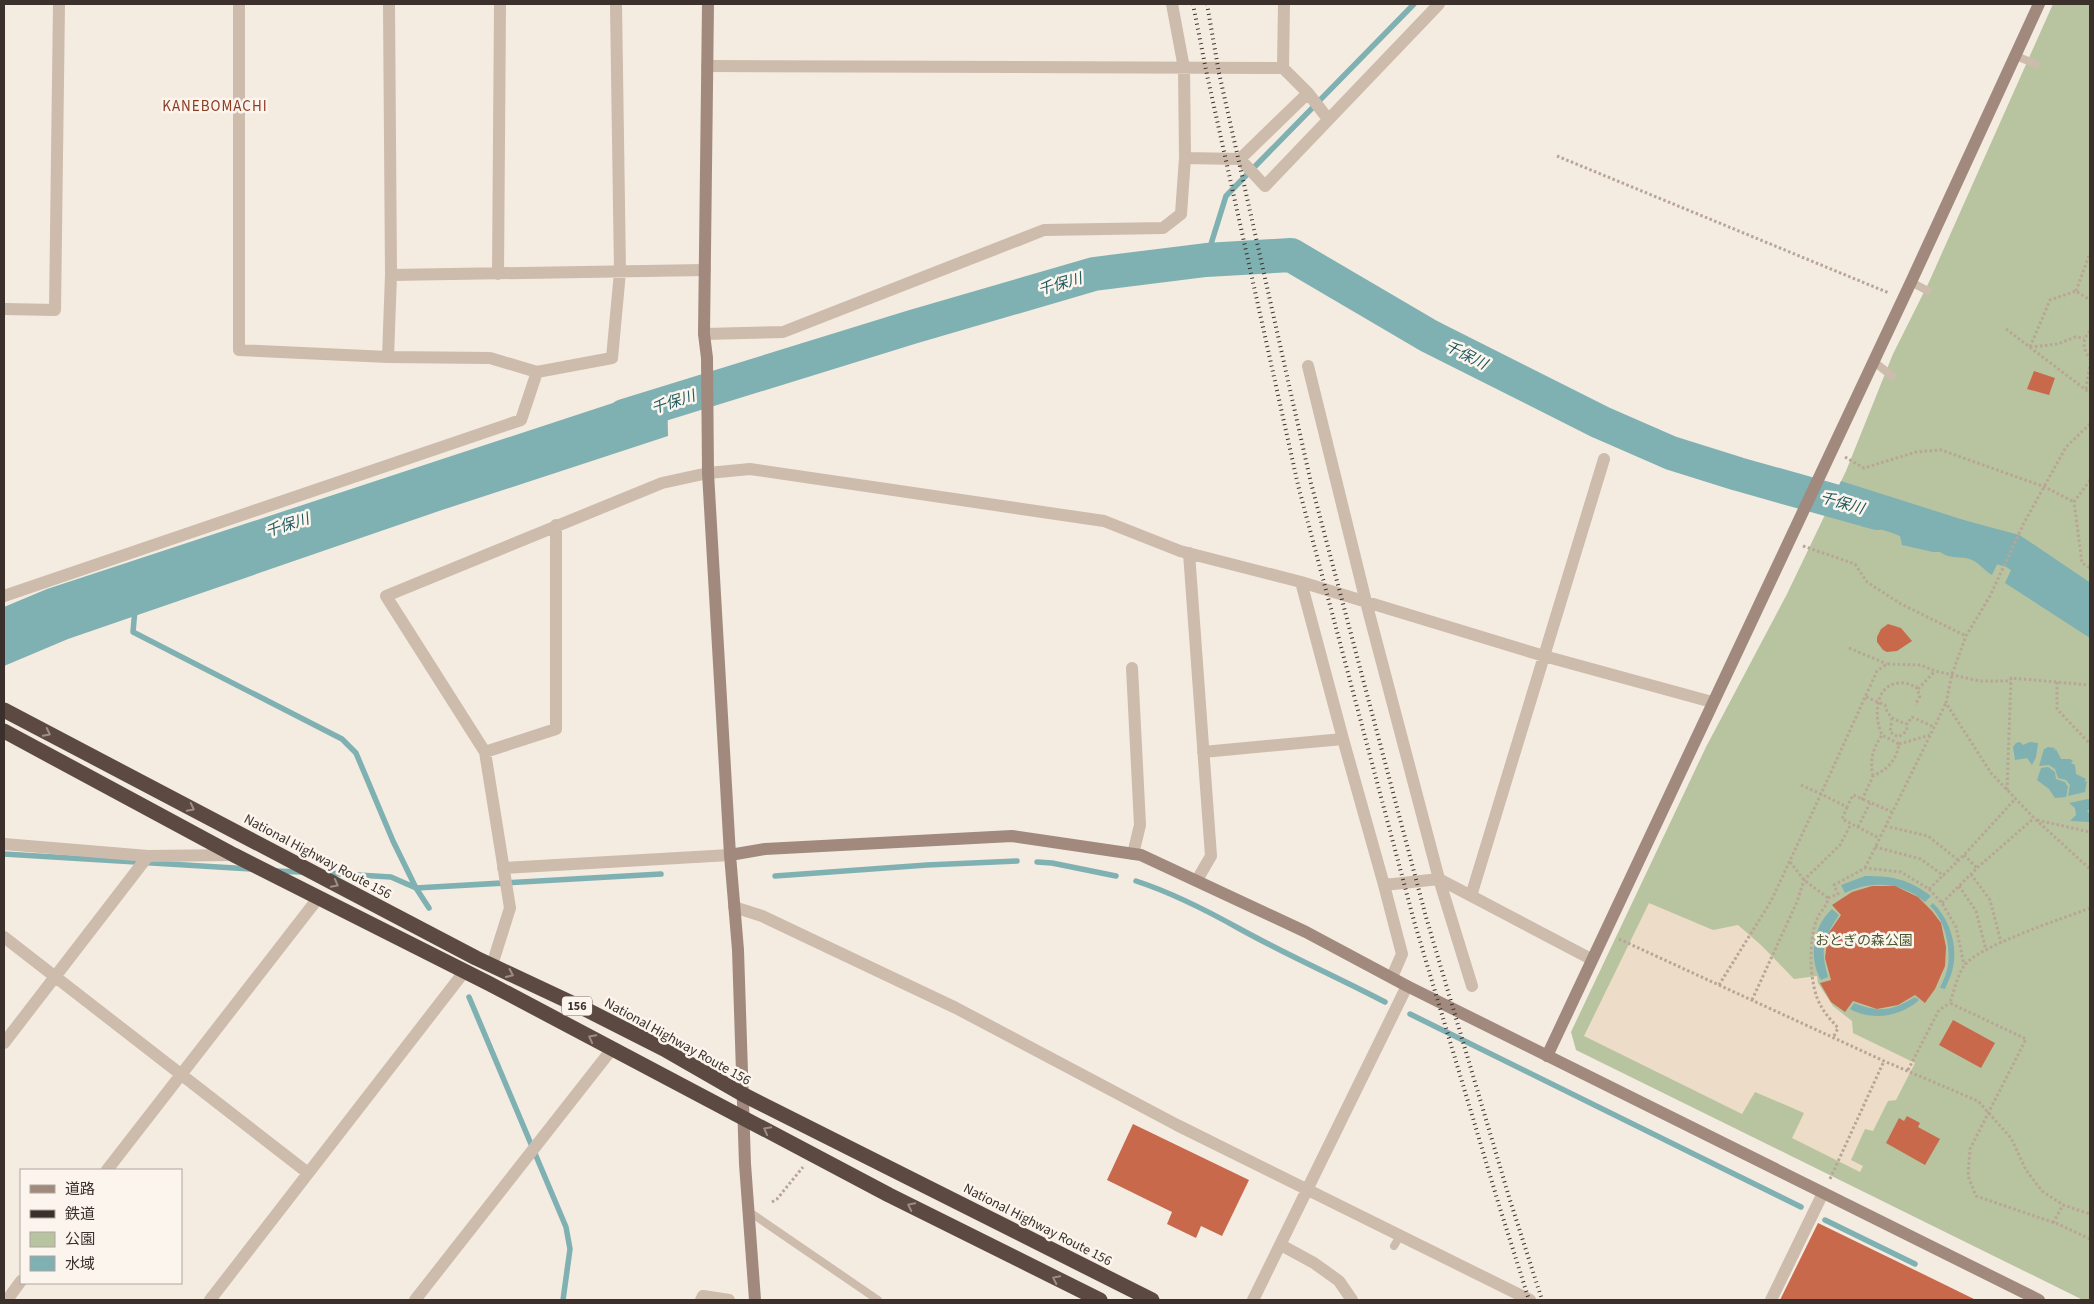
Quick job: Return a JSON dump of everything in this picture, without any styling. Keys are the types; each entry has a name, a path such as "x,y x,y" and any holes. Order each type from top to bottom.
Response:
{"highway":[{"name":"National Highway Route 156","path":"4,710 492,966 664,1049 744,1096 1152,1300"},
{"name":"156","path":"4,731 234,856 319,897 464,972 889,1195 1100,1300"}],"street":[{"path":"4,309 56,310 59,4"},
{"path":"239,4 239,350 388,357 490,358 537,372 612,358 620,272 616,4"},
{"path":"388,357 391,275 389,4"},
{"path":"498,274 500,4"},
{"path":"708,4 704,334 707,358 708,473 730,855 738,950 748,1211 755,1300"},
{"path":"704,334 783,332 1044,230 1163,228 1181,214 1185,158 1184,68 1172,4"},
{"path":"1283,68 1284,4"},
{"path":"1240,159 1265,186 1328,118 1440,4"},
{"path":"1547,1056 1911,282 2039,4"},
{"path":"707,66 1283,68 1308,93 1328,118"},
{"path":"1185,158 1240,159 1308,93"},
{"path":"391,275 705,270"},
{"path":"1308,366 1366,602 1439,879 1472,986"},
{"path":"4,596 521,420 537,372"},
{"path":"1471,896 1604,459"},
{"path":"492,966 510,908 485,752 386,596 662,483 708,473 750,469 1104,521 1189,553 1301,582 1544,656 1712,702"},
{"path":"485,752 556,729 556,525"},
{"path":"1189,553 1211,856 1197,880"},
{"path":"1301,582 1402,954 1392,977"},
{"path":"1132,668 1140,825 1133,854"},
{"path":"1203,752 1343,739"},
{"path":"503,868 730,855 765,850 1012,836 1141,855 1306,932 1407,986 2039,1300"},
{"path":"4,844 148,856 234,856"},
{"path":"4,1044 148,856"},
{"path":"1384,885 1439,879 1592,959"},
{"path":"108,1169 319,897"},
{"path":"734,907 762,916 956,1008 1177,1126 1308,1191 1397,1241 1527,1300"},
{"path":"4,937 308,1173"},
{"path":"210,1300 464,972"},
{"path":"1254,1300 1407,986"},
{"path":"415,1300 612,1049"},
{"path":"1771,1300 1824,1193"},
{"path":"1281,1245 1314,1263 1339,1281 1352,1300"},
{"path":"7,1300 20,1282"},
{"path":"702,1300 703,1296 729,1300"}],"lane":[{"path":"2016,56 2036,64"},
{"path":"1911,282 1928,292"},
{"path":"1873,361 1892,376"},
{"path":"748,1211 878,1300"}],"path":[{"path":"1557,156 1903,299"},
{"path":"2076,291 2090,254"},
{"path":"2076,291 2090,300"},
{"path":"2030,347 2050,300 2076,291"},
{"path":"2006,329 2090,393"},
{"path":"2090,331 2084,338 2083,345 2090,359"},
{"path":"2030,347 2058,344 2075,337 2084,338"},
{"path":"2086,389 2090,364"},
{"path":"1828,898 1838,894 1834,885 1864,868 1946,703 1952,674 1966,636 1990,596 2024,523 2066,447 2090,424"},
{"path":"1832,448 1864,468 1916,452 1942,450 2045,488 2074,502"},
{"path":"2090,480 2074,502 2082,563 2090,568"},
{"path":"1789,540 1855,564 1867,582 1901,604 1966,636"},
{"path":"1850,648 1886,664 1920,665 1935,671 1980,681 2012,681 2012,678 2090,685"},
{"path":"1720,985 1771,901 1877,671 1886,664"},
{"path":"1918,689 1935,671"},
{"path":"2007,790 2012,681"},
{"path":"1918,689 1902,682 1891,684 1883,692 1878,702 1877,723 1882,735 1899,744 1930,735"},
{"path":"2057,682 2057,709 2090,744"},
{"path":"1915,704 1920,696 1918,689"},
{"path":"1866,697 1885,705 1887,712 1892,718 1908,724"},
{"path":"1946,703 1991,773 2035,819 2090,869"},
{"path":"1890,740 1905,733 1912,717 1934,727"},
{"path":"1890,740 1892,718"},
{"path":"1890,732 1898,737"},
{"path":"1862,800 1874,776 1873,749 1882,735"},
{"path":"1874,776 1883,772 1893,763 1899,744"},
{"path":"1801,785 1848,807"},
{"path":"1879,838 1842,819 1853,796 1892,812"},
{"path":"1930,890 2016,798"},
{"path":"1858,827 1870,803"},
{"path":"2035,819 2090,832"},
{"path":"1941,902 1976,867 2035,819"},
{"path":"1752,1000 1797,902 1804,880 1840,845 1851,824"},
{"path":"1885,826 1928,836 1958,860"},
{"path":"1875,847 1921,859 1944,876"},
{"path":"1964,854 1976,867"},
{"path":"1790,862 1804,880 1828,898"},
{"path":"1864,868 1901,872 1930,890 1941,902 1956,928 1964,965 1950,1002 1938,1010 1908,1070"},
{"path":"1971,874 1990,900 2001,942"},
{"path":"1959,886 1976,911 1986,950"},
{"path":"1828,898 1828,903 1817,919 1810,945 1812,975 1820,1005 1838,1028 1834,1036"},
{"path":"1964,965 2001,942 2090,908"},
{"path":"1604,932 1834,1036 1884,1061 1978,1101 2011,1138 2026,1170 2042,1191 2062,1205 2090,1214"},
{"path":"1950,1002 2026,1040 1970,1150 1968,1176 1976,1196 2054,1223 2090,1239"},
{"path":"1824,1193 1884,1061"},
{"path":"772,1202 777,1199 803,1166"},
{"path":"2054,1223 2062,1205"}],"green space":[{"name":"おとぎの森公園","path":"2053,4 2090,4 2090,1300 2083,1300 1576,1050 1571,1032 1706,747 1787,594 1846,471 1893,354 1929,282"}],"shaded area":[{"path":"1649,903 1713,930 1738,925 1761,945 1794,979 1817,976 1818,983 1833,1006 1852,1021 1853,1033 1915,1063 1896,1100 1888,1101 1873,1131 1865,1129 1851,1160 1863,1166 1860,1172 1792,1138 1804,1113 1755,1092 1742,1114 1584,1036"}],"water":[{"path":"667,389 668,436 439,511 68,639 4,666 4,607 47,589 613,403"},
{"path":"1841,481 1989,528 2010,541 2005,553 1999,554 1998,562 1992,575 1972,560 1902,545 1900,536 1882,530 1863,527 1857,520 1849,522 1826,513"},
{"path":"2024,546 2090,588 2090,638 2005,583 2011,570 2016,570 2019,565 2017,559"},
{"path":"2020,742 2023,745 2030,742 2038,743 2036,757 2032,765 2027,758 2015,760 2013,747 2016,743"},
{"path":"2048,747 2055,748 2054,751 2056,749 2061,759 2073,761 2071,763 2075,765 2076,774 2086,779 2084,782 2087,781 2085,792 2068,796 2070,785 2066,780 2058,778 2055,769 2049,765 2039,766 2044,749"},
{"path":"2048,767 2055,772 2056,779 2065,782 2068,787 2066,797 2055,798 2049,789 2037,780 2041,768"},
{"path":"2090,800 2090,809 2087,811 2090,814 2090,822 2070,821 2076,815 2075,808 2069,803"},
{"path":"1865,876 1884,877 1907,882 1931,896 1925,902 1906,890 1886,885 1865,886 1845,893 1841,885"},
{"path":"1933,903 1944,916 1953,941 1953,967 1945,989 1940,988 1948,965 1947,941 1943,925 1930,906"},
{"path":"1832,909 1839,915 1826,938 1824,959 1828,977 1821,980 1815,962 1815,943 1820,924"},
{"path":"1915,997 1919,1000 1912,1006 1886,1015 1867,1015 1850,1009 1854,1003 1878,1009 1892,1008"}],"building":[{"path":"2034,371 2055,378 2049,395 2027,389"},
{"path":"1888,624 1901,628 1912,641 1897,651 1887,652 1883,650 1877,642 1877,637 1881,629"},
{"path":"1872,886 1895,886 1918,897 1932,911 1941,923 1946,947 1945,966 1935,989 1925,1003 1915,995 1898,1005 1877,1009 1853,1001 1845,1012 1831,1002 1820,983 1831,980 1825,958 1828,934 1841,915 1832,905 1852,892"},
{"path":"1953,1020 1995,1043 1981,1068 1939,1045"},
{"path":"1907,1116 1920,1123 1918,1127 1940,1139 1925,1165 1886,1143 1899,1118 1904,1121"},
{"path":"1133,1124 1249,1180 1222,1236 1201,1226 1196,1238 1167,1224 1172,1212 1107,1180"},
{"path":"1818,1223 1925,1275 1976,1300 1780,1300"}],"waterway":[{"path":"1206,260 1226,196 1414,4"},
{"name":"千保川","path":"624,416 912,327 1094,274 1206,260 1291,255 1429,336 1600,422 1671,453 1877,513"},
{"name":"千保川","path":"1961,537 2013,551 2090,603"},
{"path":"135,609 133,632 342,739 356,753 393,841 416,888 429,908"},
{"path":"4,854 251,869"},
{"path":"775,876 927,865 1017,861"},
{"path":"1037,862 1052,863 1116,876"},
{"path":"275,871 301,872"},
{"path":"325,873 391,877 416,888 661,874"},
{"path":"1136,881 1189,902 1385,1002"},
{"path":"469,997 566,1227 570,1249 563,1300"},
{"path":"1410,1014 1801,1207"},
{"path":"1825,1220 1915,1264"}],"railway":[{"path":"1193,4 1298,485 1414,921 1529,1300"},
{"path":"1207,4 1219,73 1311,483 1426,917 1509,1197 1542,1300"}],"district":[{"name":"KANEBOMACHI","path":"215,106"}]}
